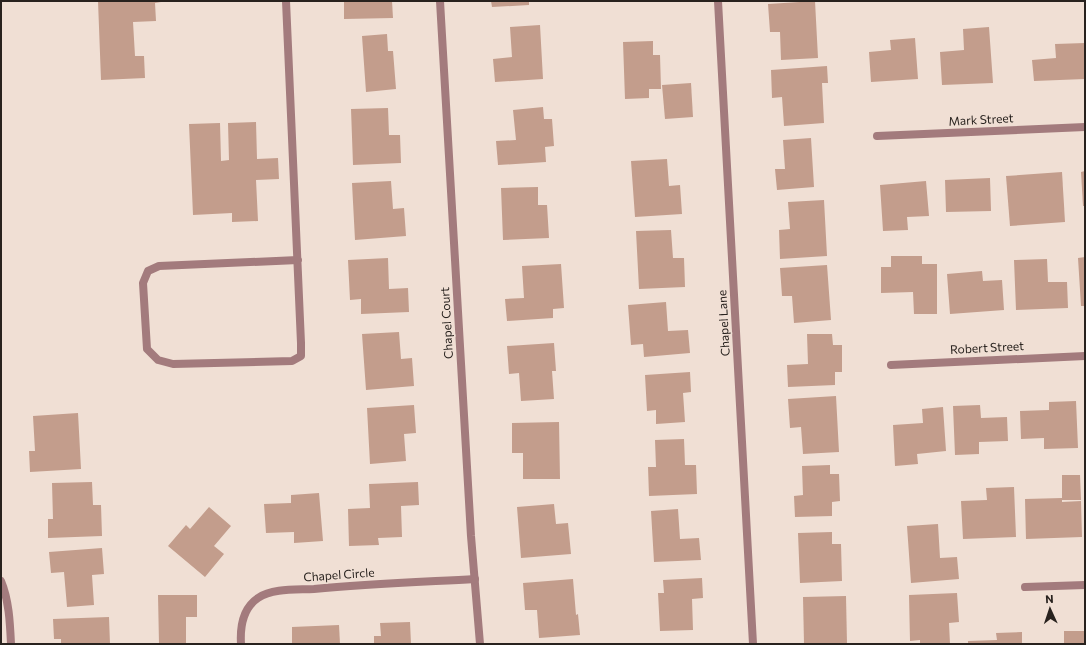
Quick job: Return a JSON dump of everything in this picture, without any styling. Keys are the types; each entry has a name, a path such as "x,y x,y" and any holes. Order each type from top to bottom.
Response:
{"street":[{"path":"286,1 302,343 301,356 292,361 173,364 158,360 147,349 144,283 148,270 159,266 298,260"},
{"name":"Chapel Court","path":"440,1 471,536 480,644"},
{"name":"Chapel Lane","path":"718,1 753,644"},
{"name":"Mark Street","path":"877,136 1085,127"},
{"name":"Robert Street","path":"891,365 1085,356"},
{"name":"Chapel Circle","path":"241,644 242,622 248,609 257,599 270,592 475,580"},
{"path":"1,581 4,588 12,644"},
{"path":"1026,587 1085,585"}],"building":[{"path":"98,1 161,1 155,3 156,21 133,22 135,56 144,56 145,78 101,80"},
{"path":"344,1 392,1 393,18 344,19"},
{"path":"491,1 529,1 529,5 492,7"},
{"path":"815,1 818,58 781,60 780,32 770,32 768,4"},
{"path":"540,25 543,79 495,82 493,59 512,57 510,27"},
{"path":"989,27 993,83 942,85 940,52 964,50 963,29"},
{"path":"387,34 388,51 393,51 396,89 366,92 362,36"},
{"path":"915,38 918,79 871,82 869,52 891,50 890,40"},
{"path":"653,41 653,55 660,55 661,89 649,89 649,98 625,99 623,42"},
{"path":"1085,43 1085,79 1034,81 1032,60 1056,58 1055,44"},
{"path":"827,66 828,83 822,83 824,123 784,126 782,97 772,98 771,70"},
{"path":"691,83 693,117 665,119 662,85"},
{"path":"543,107 544,119 552,119 554,146 545,147 546,162 498,165 496,141 516,140 513,110"},
{"path":"388,108 389,135 400,135 401,163 353,165 351,109"},
{"path":"256,122 257,159 278,158 279,179 256,180 258,221 232,222 232,213 193,215 189,124 220,123 221,161 229,160 228,123"},
{"path":"811,138 814,187 777,190 775,169 785,169 783,140"},
{"path":"667,159 669,186 680,185 682,214 635,217 631,161"},
{"path":"1085,171 1085,206 1083,206 1081,172"},
{"path":"1062,172 1065,222 1010,226 1006,176"},
{"path":"990,178 991,211 946,212 945,180"},
{"path":"391,181 393,209 404,208 406,236 355,240 352,183"},
{"path":"926,181 929,216 907,217 908,230 883,231 880,185"},
{"path":"538,187 538,205 547,205 549,238 503,240 501,188"},
{"path":"824,200 827,256 780,259 779,230 790,229 788,202"},
{"path":"671,230 673,258 684,258 685,287 639,289 636,231"},
{"path":"891,256 922,256 922,264 937,264 937,314 914,314 913,292 881,293 881,267 891,267"},
{"path":"1085,257 1085,306 1081,306 1078,258"},
{"path":"388,258 389,289 408,288 409,312 361,314 361,299 350,300 348,260"},
{"path":"1047,259 1048,282 1067,282 1068,308 1016,310 1014,260"},
{"path":"561,264 564,308 553,309 553,318 507,321 505,299 524,298 522,266"},
{"path":"827,265 831,320 794,323 792,296 782,296 780,268"},
{"path":"982,271 983,281 1002,280 1004,310 950,314 947,274"},
{"path":"666,302 668,331 688,330 690,353 644,357 643,344 631,345 628,305"},
{"path":"399,332 401,359 412,358 414,386 366,390 362,334"},
{"path":"807,334 832,334 833,345 842,345 842,372 835,372 835,385 788,387 787,365 808,364"},
{"path":"554,343 556,371 552,371 554,399 521,401 519,373 509,374 507,346"},
{"path":"690,372 691,392 683,393 685,422 656,424 656,410 647,411 645,375"},
{"path":"836,396 839,452 803,454 801,427 790,428 788,399"},
{"path":"1076,401 1078,448 1044,449 1044,438 1021,439 1020,411 1049,410 1049,402"},
{"path":"414,405 416,433 404,434 406,461 370,464 367,408"},
{"path":"980,405 981,418 1007,417 1008,441 979,442 979,454 955,455 953,406"},
{"path":"943,407 946,451 917,454 918,464 895,466 893,425 923,423 922,409"},
{"path":"78,413 81,469 30,472 29,451 35,451 33,416"},
{"path":"559,422 560,479 523,479 523,453 512,453 512,423"},
{"path":"684,439 685,465 696,465 697,494 649,496 648,467 656,467 655,440"},
{"path":"830,465 830,474 839,474 840,501 832,502 832,516 795,517 794,496 803,495 802,466"},
{"path":"1062,475 1080,475 1081,500 1062,500"},
{"path":"92,482 93,505 101,505 102,536 48,538 48,519 53,519 52,483"},
{"path":"418,482 419,505 401,506 402,537 378,538 379,545 349,546 348,509 370,508 369,484"},
{"path":"1014,487 1016,537 963,539 961,501 987,500 986,488"},
{"path":"319,493 323,541 294,543 294,532 266,533 264,504 291,503 291,495"},
{"path":"1062,498 1062,502 1081,501 1082,537 1026,539 1025,499"},
{"path":"554,504 556,524 568,523 571,554 521,558 517,507"},
{"path":"209,507 231,526 214,546 224,554 205,577 168,546 186,525 190,529"},
{"path":"678,509 680,539 699,538 701,560 654,562 651,511"},
{"path":"938,524 940,558 957,557 959,579 911,583 907,526"},
{"path":"832,532 832,544 841,544 842,581 800,583 798,533"},
{"path":"102,548 104,574 92,575 94,605 67,607 64,572 51,573 49,552"},
{"path":"702,578 703,598 692,599 693,630 660,631 658,593 664,593 663,580"},
{"path":"573,579 576,615 578,614 580,635 539,638 537,610 525,610 523,583"},
{"path":"957,593 959,622 949,623 950,644 920,644 920,640 910,641 909,595"},
{"path":"158,595 197,595 197,617 186,617 186,644 159,644"},
{"path":"846,596 847,644 804,644 803,597"},
{"path":"109,617 110,644 61,644 61,639 54,639 53,619"},
{"path":"410,622 411,644 374,644 374,636 381,636 380,623"},
{"path":"339,625 340,644 292,644 292,627"},
{"path":"1064,631 1085,631 1085,644 1064,644"},
{"path":"1022,632 1022,644 968,644 968,641 997,640 996,633"}]}
